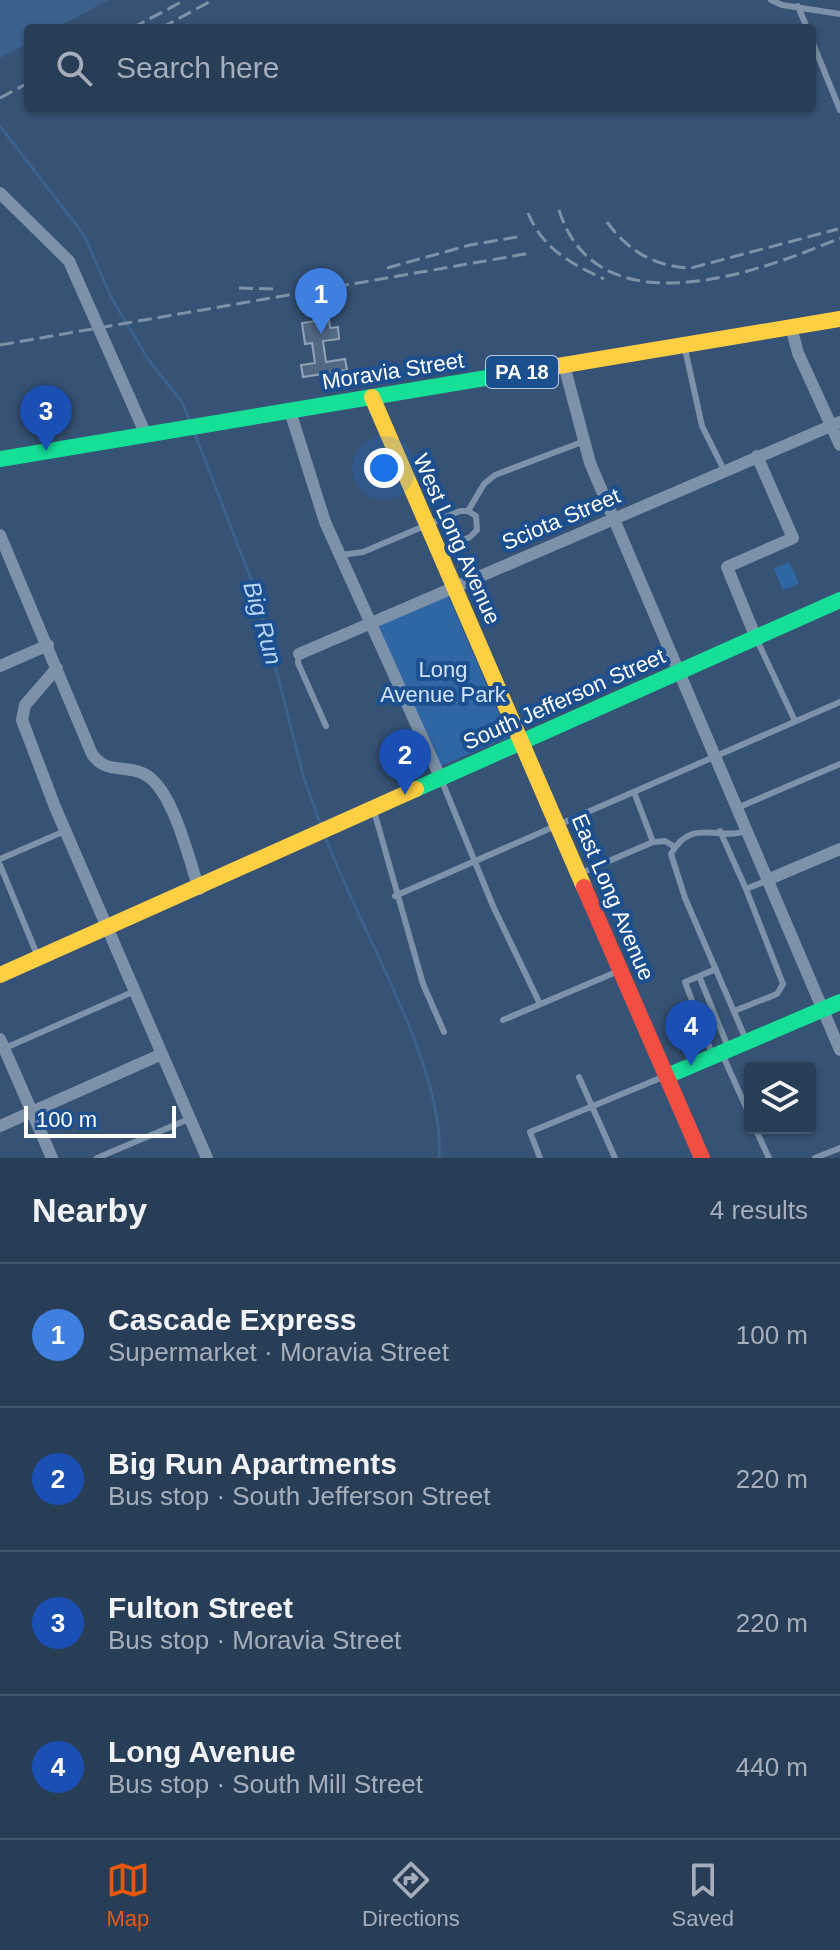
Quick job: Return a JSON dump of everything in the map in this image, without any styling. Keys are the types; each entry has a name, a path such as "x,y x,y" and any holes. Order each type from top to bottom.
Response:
{"street":[{"path":"0,193 69,261 146,435"},
{"name":"Moravia Street","path":"0,459 840,319"},
{"path":"791,327 798,353 836,424 840,445"},
{"path":"564,365 582,442 840,1050"},
{"name":"West Long Avenue","path":"372,397 522,741"},
{"path":"290,411 314,493 369,623 441,779"},
{"name":"Sciota Street","path":"299,654 836,424"},
{"path":"756,638 727,567 793,538 757,456"},
{"path":"0,535 97,761 111,769 141,772 159,784 199,889"},
{"name":"South Jefferson Street","path":"0,975 199,889 352,817 374,810 840,600"},
{"path":"0,666 48,645"},
{"path":"57,668 21,714 65,831 207,1158"},
{"name":"East Long Avenue","path":"522,741 702,1158"},
{"path":"767,880 840,849"},
{"path":"667,1076 840,1002"},
{"path":"1,1046 52,1158"},
{"path":"0,1126 162,1054"}],"lane":[{"path":"771,0 840,14"},
{"path":"798,6 805,24"},
{"path":"816,51 840,110"},
{"path":"684,345 702,426 724,470"},
{"path":"340,555 363,552 468,511 484,484 495,475 582,442"},
{"path":"438,551 470,537 477,530 476,516 468,511"},
{"path":"756,638 795,721"},
{"path":"299,654 298,663 326,726"},
{"path":"395,896 840,702"},
{"path":"737,808 840,764"},
{"path":"441,779 493,906 540,1004"},
{"path":"634,792 653,842"},
{"path":"374,810 395,896 423,984 444,1032"},
{"path":"38,958 0,862 65,831"},
{"path":"720,831 783,984 777,994 734,1011"},
{"path":"746,831 693,835 675,847 671,854 675,872 747,1042"},
{"path":"579,874 653,842 665,841 675,847"},
{"path":"746,889 767,880"},
{"path":"716,969 685,982 744,1103"},
{"path":"503,1020 621,970"},
{"path":"699,976 721,1053"},
{"path":"1,1046 135,991"},
{"path":"540,1158 530,1132 667,1076"},
{"path":"579,1077 615,1158"},
{"path":"97,1158 190,1119"},
{"path":"758,1134 769,1158"},
{"path":"815,1158 840,1148"}],"green space":[{"path":"789,562 799,583 783,590 774,569"},
{"name":"Long Avenue Park","path":"448,595 509,737 439,767 378,626"}],"shaded area":[{"path":"0,0 108,0 63,24 24,24 24,45 0,58"}],"building":[{"path":"329,319 330,328 338,327 339,339 323,341 326,362 345,359 347,370 303,377 301,365 315,363 312,343 305,344 302,323"}],"waterway":[{"name":"Big Run","path":"0,126 84,235 112,299 148,359 182,402 189,419"},
{"name":"Big Run","path":"195,434 256,592 304,778 321,826"},
{"name":"Big Run","path":"325,836 397,996 429,1082 437,1122 439,1158"}],"railway":[{"path":"140,24 185,0"},
{"path":"168,24 213,0"},
{"path":"0,98 24,85"},
{"path":"559,210 579,247 607,270 643,281 683,282 725,276 767,265 840,238"},
{"path":"528,213 541,236 559,254 604,279"},
{"path":"607,222 643,256 691,268 838,229"},
{"path":"387,268 470,245 523,236"},
{"path":"0,345 531,253"},
{"path":"239,288 275,289"}],"traffic: fast":[{"path":"0,459 558,366"},
{"path":"416,789 840,600"},
{"path":"667,1076 840,1002"}],"traffic: slow":[{"path":"558,366 840,319"},
{"path":"372,397 584,887"},
{"path":"0,975 416,789"}],"traffic: jam":[{"path":"584,887 702,1158"}],"place":[{"name":"Cascade Express","path":"321,334"},
{"name":"Fulton Street","path":"46,451"},
{"name":"Big Run Apartments","path":"405,795"},
{"name":"Long Avenue","path":"691,1066"}]}
